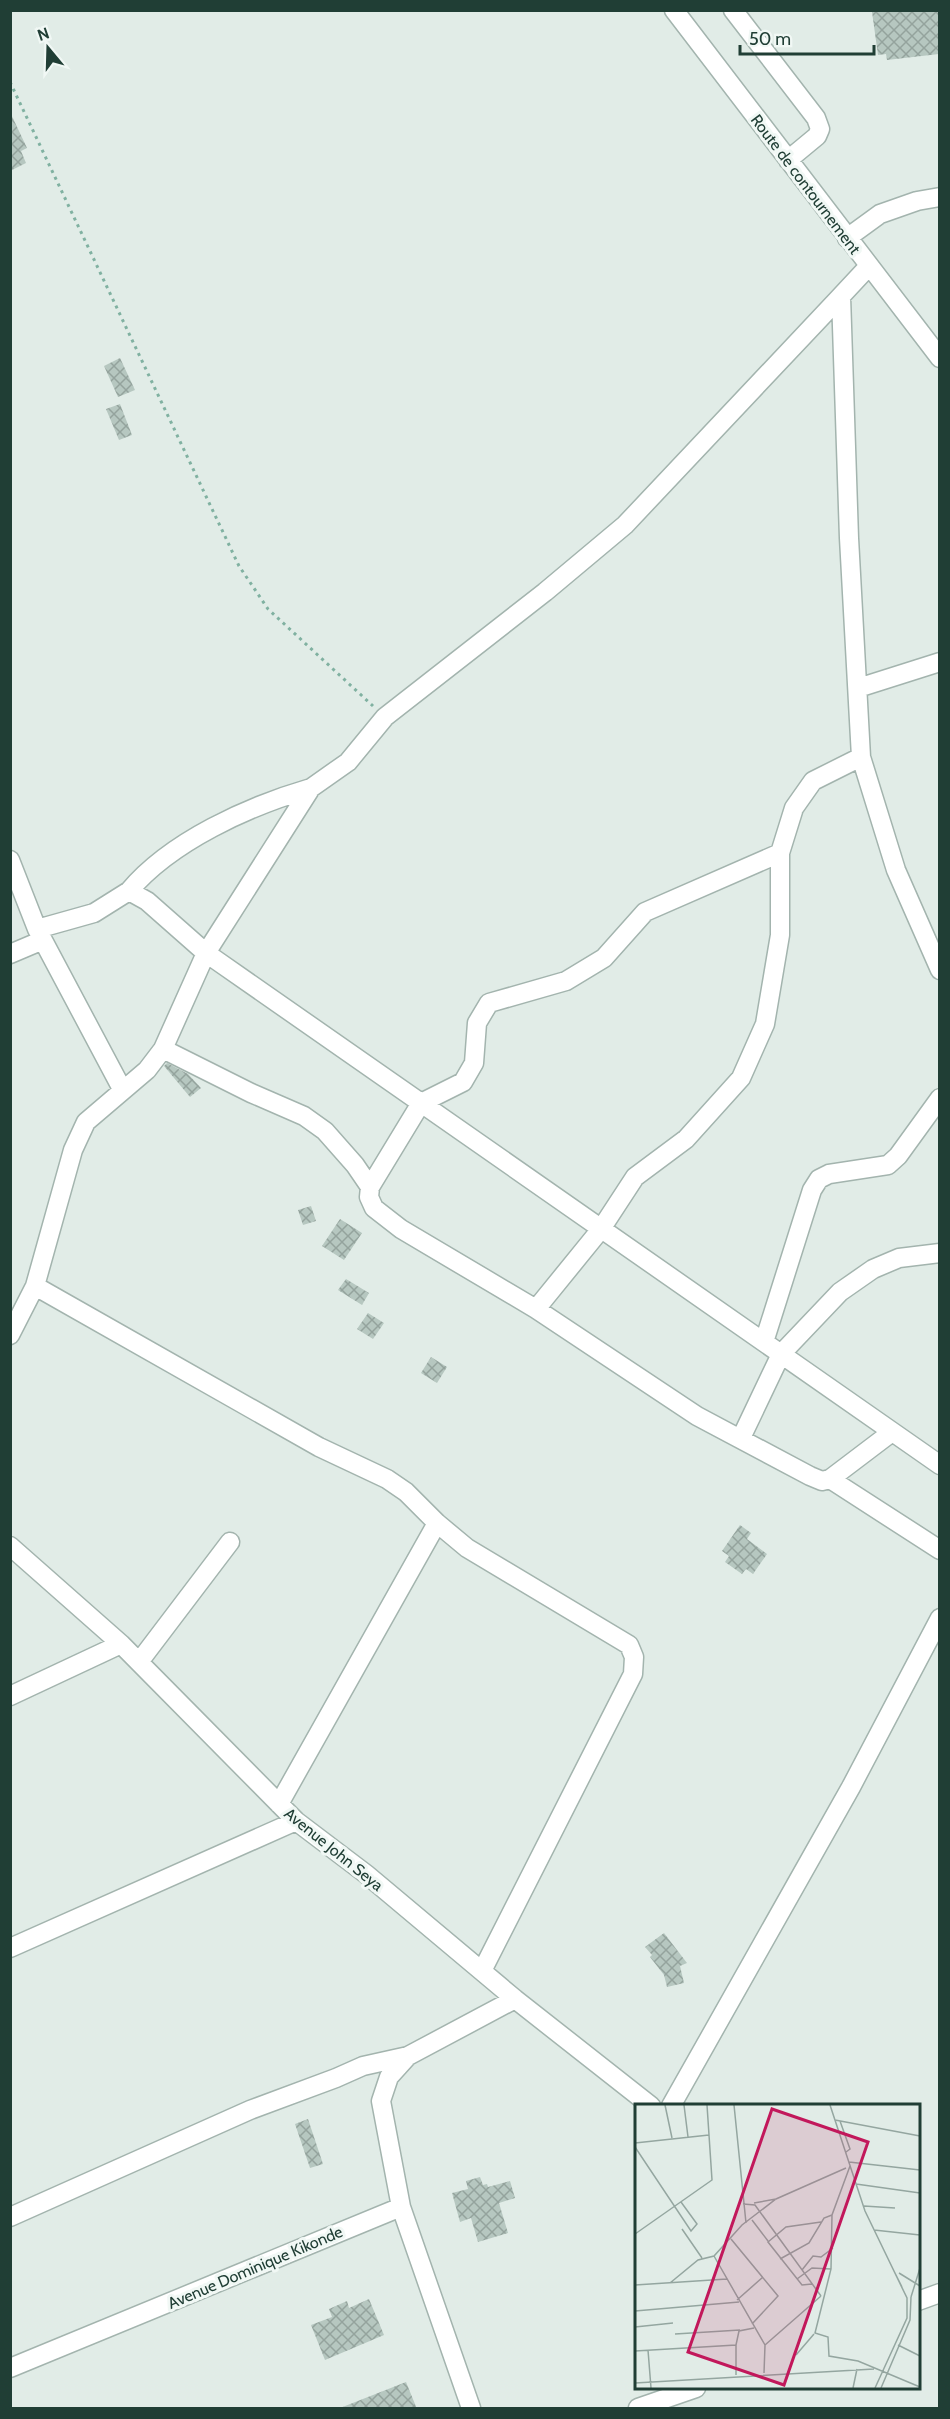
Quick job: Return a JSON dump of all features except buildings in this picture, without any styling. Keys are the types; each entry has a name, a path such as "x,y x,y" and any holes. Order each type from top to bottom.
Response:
{"street":[{"name":"Route de contournement","path":"674,10 939,358"},
{"path":"734,10 816,118 820,129 817,136 788,160"},
{"path":"847,238 880,214 917,201 939,197"},
{"path":"10,954 40,935 94,913 129,891 145,871 229,820 282,797 311,788 348,762 385,717 545,592 625,525 869,266"},
{"path":"842,296 849,538 861,757 896,870 939,970"},
{"path":"858,688 939,662"},
{"path":"536,1309 601,1229 635,1177 686,1139 741,1078 765,1024 780,935 780,853 794,808 813,781 861,757"},
{"path":"10,1335 35,1286 73,1150 86,1122 147,1070 163,1049 206,953 311,788"},
{"path":"780,853 645,912 604,958 566,981 489,1004 477,1023 474,1063 463,1082 421,1103 370,1187 369,1197 374,1208 401,1229 536,1309 697,1416 810,1476 822,1481 830,1479 892,1432"},
{"path":"10,860 40,935 122,1089"},
{"path":"129,891 147,901 206,953 939,1465"},
{"path":"163,1049 251,1093 304,1116 325,1131 355,1165 370,1187"},
{"path":"764,1342 812,1190 819,1179 829,1174 888,1165 898,1156 939,1098"},
{"path":"741,1438 781,1354 840,1292 873,1269 899,1258 939,1253"},
{"path":"35,1286 319,1447 387,1479 406,1492 437,1523 467,1548 629,1645 634,1657 633,1674 482,1971"},
{"path":"830,1479 939,1550"},
{"path":"279,1803 437,1523"},
{"path":"139,1662 230,1542"},
{"name":"Avenue John Seya","path":"10,1546 121,1644 296,1821 366,1874 515,1999 648,2104"},
{"path":"672,2104 851,1787 939,1618"},
{"path":"10,1696 121,1644"},
{"path":"10,1948 296,1821"},
{"path":"10,2217 250,2110 363,2066 408,2056 515,1999"},
{"path":"408,2056 389,2077 381,2101 401,2207 471,2409"},
{"name":"Avenue Dominique Kikonde","path":"10,2368 401,2207"},
{"path":"920,2300 939,2293"},
{"path":"638,2409 693,2389"}],"path":[{"path":"10,82 239,566 268,609 385,717"}]}
